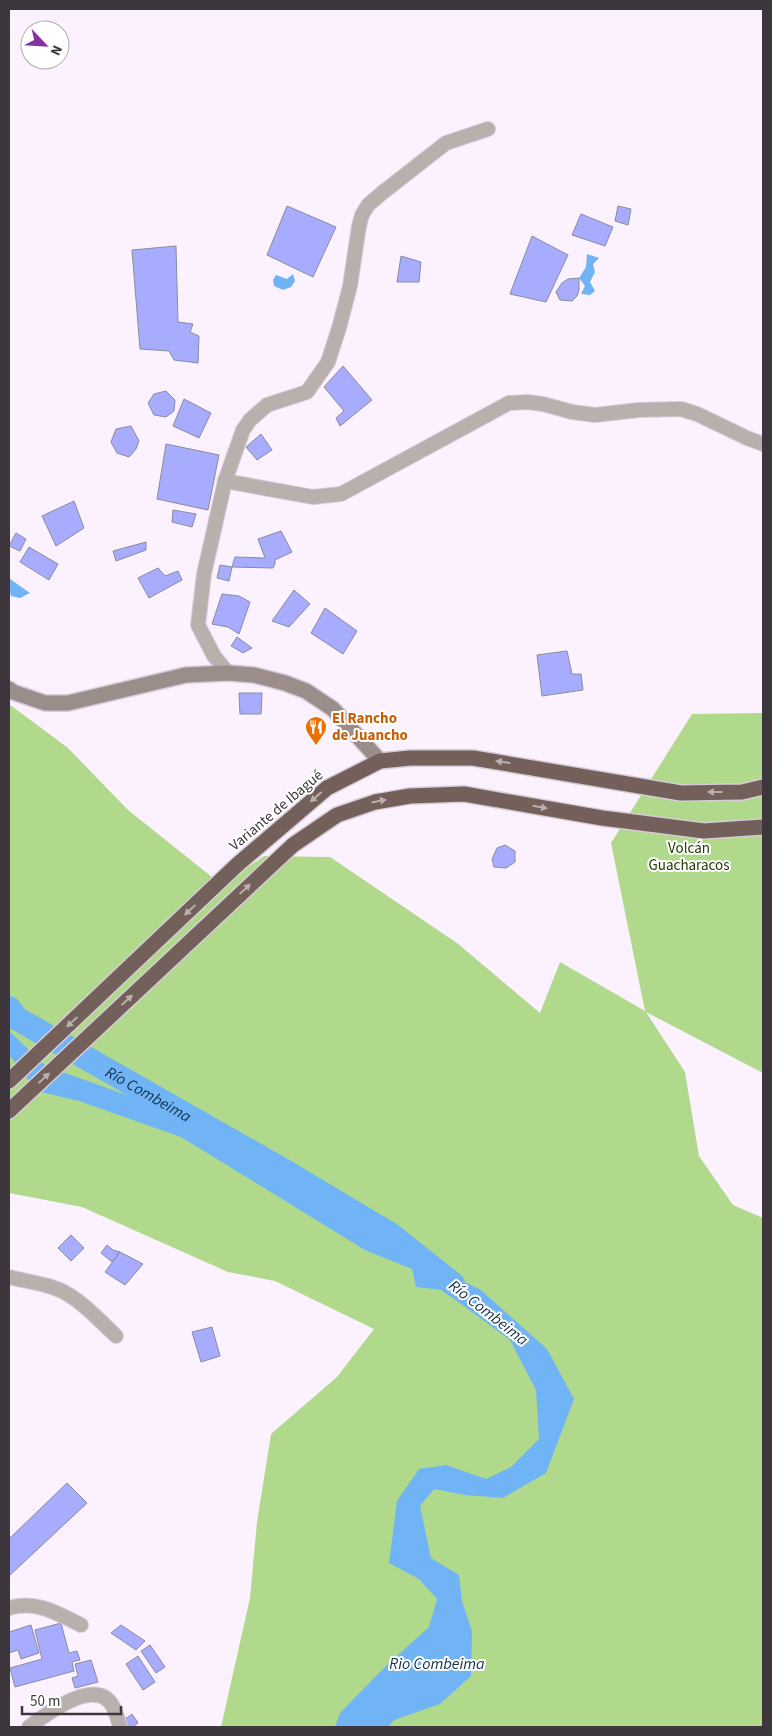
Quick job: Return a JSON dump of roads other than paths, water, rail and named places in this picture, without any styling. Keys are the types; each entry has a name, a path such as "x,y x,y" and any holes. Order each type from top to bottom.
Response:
{"highway":[{"name":"Variante de Ibagué","path":"9,1081 238,864 326,788 380,761 410,758 473,758 681,793 742,792 763,787"},
{"path":"9,1111 293,845 338,816 375,802 410,796 464,794 602,818 704,831 763,827"}],"street":[{"path":"228,674 214,656 198,625 204,574 225,481 243,430 250,420 267,405 307,392 328,362 350,286 359,226 362,215 368,205 446,143 488,130"},
{"path":"225,481 313,497 341,494 509,403 527,402 543,404 572,412 594,415 639,410 682,409 763,444"},
{"path":"9,689 12,692 45,704 68,703 186,675 254,675 306,691 333,709 380,761"},
{"path":"9,1277 50,1287 67,1294 79,1302 116,1336"},
{"path":"9,1608 22,1604 48,1609 81,1625"},
{"path":"29,1727 70,1700 95,1694 103,1696 111,1703 120,1727"}],"water":[{"path":"587,254 599,258 593,264 595,272 590,282 595,291 590,295 581,294 585,286 579,278 586,267"},
{"path":"293,274 295,281 291,287 283,290 274,286 273,280 276,275 287,279"},
{"path":"10,579 30,593 20,598 11,596 9,588"},
{"name":"Rio Combeima","path":"9,1031 46,1066 132,1097 224,1146 395,1248 481,1290 547,1349 574,1399 546,1473 503,1498 465,1495 434,1489 420,1506 431,1558 459,1575 462,1601 472,1631 471,1676 440,1704 394,1720 388,1727 335,1727 340,1713 388,1664 429,1627 437,1599 419,1579 389,1563 397,1501 419,1469 446,1465 486,1479 511,1467 539,1439 536,1390 510,1340 442,1290 416,1287 412,1269 365,1250 181,1137 79,1101 37,1091 9,1055"}],"waterway":[{"name":"Río Combeima","path":"9,1008 16,1018 281,1169 390,1234 453,1284"}],"place":[{"name":"El Rancho de Juancho","path":"316,746"}],"park label":[{"name":"Volcán Guacharacos","path":"689,856"}]}
